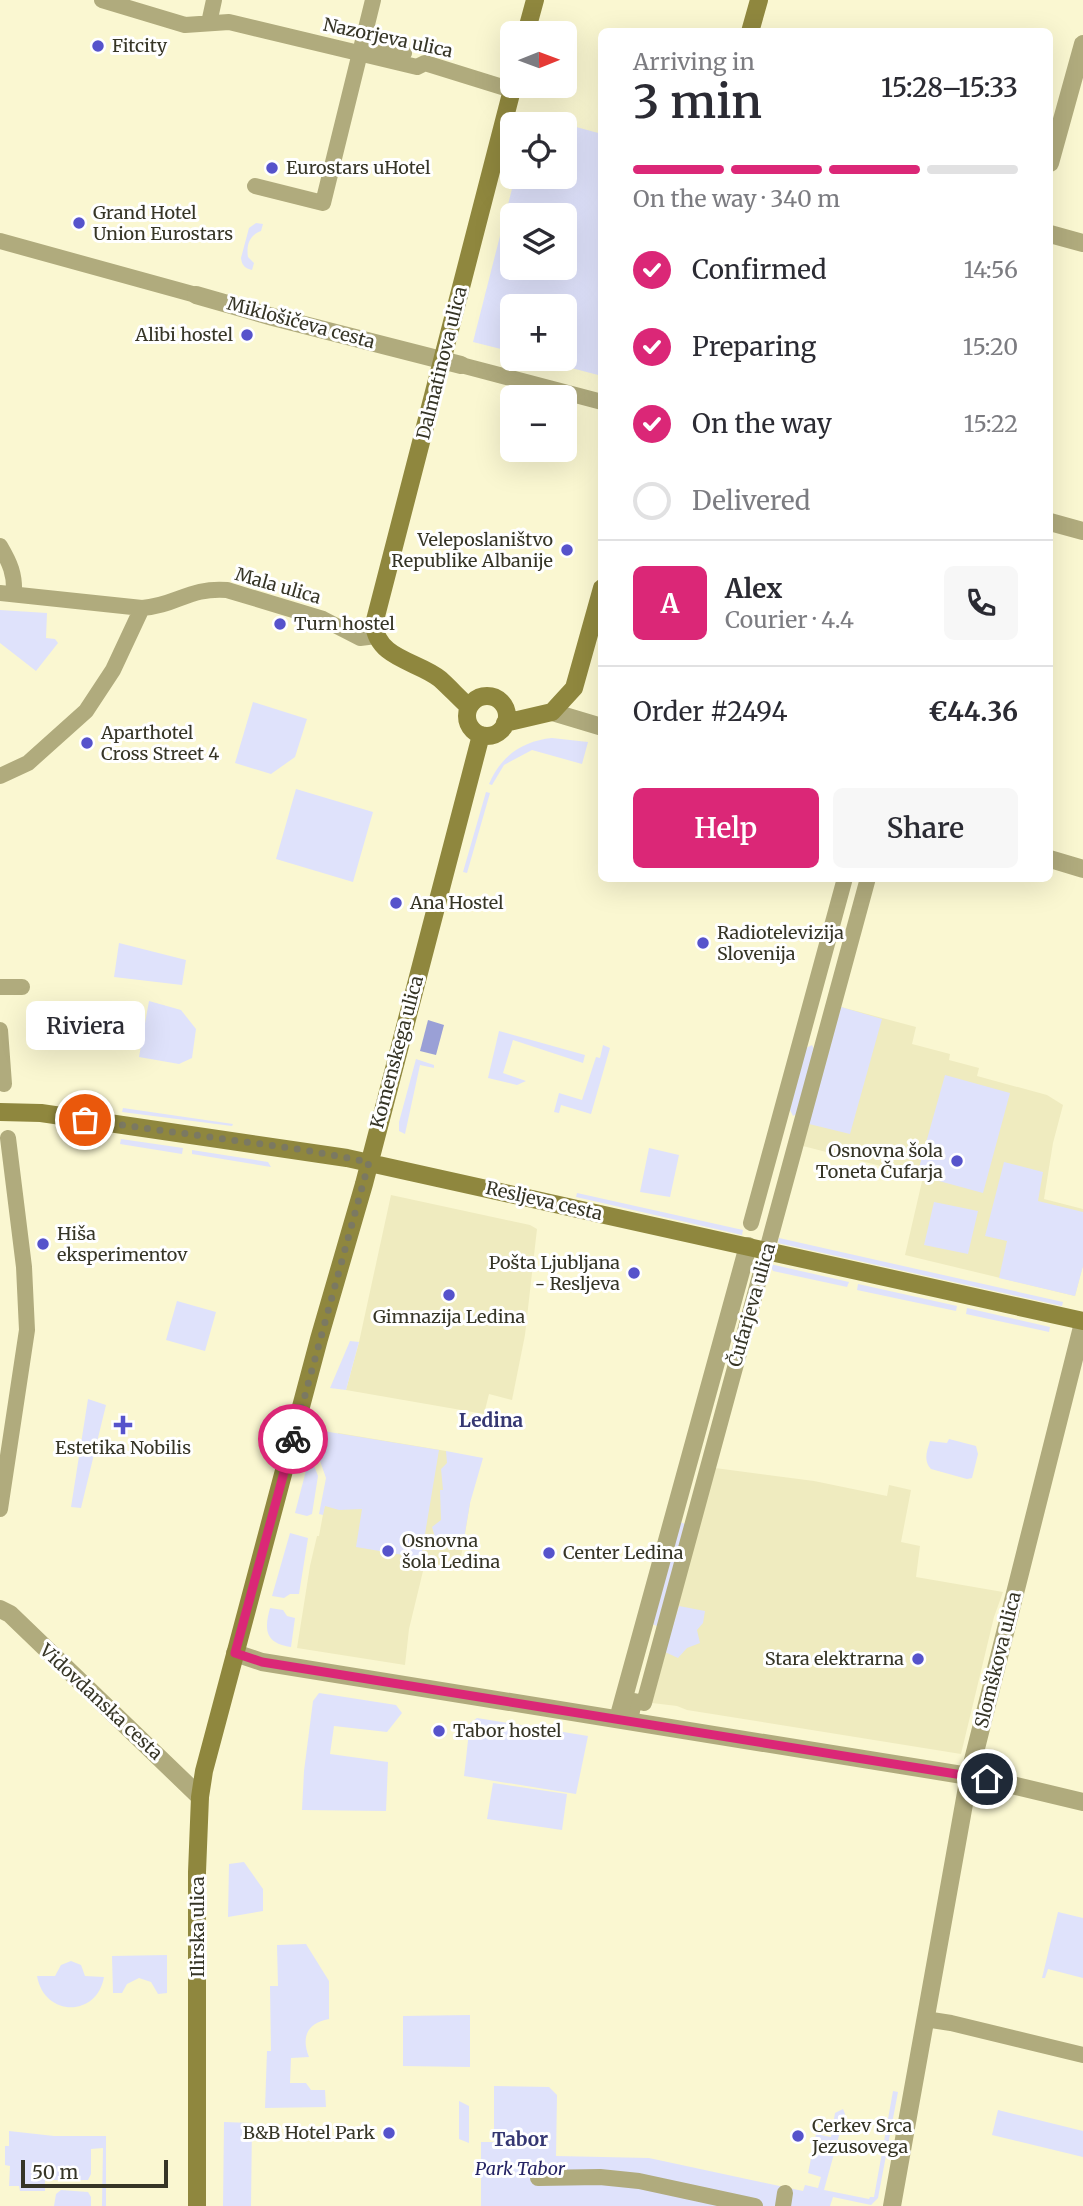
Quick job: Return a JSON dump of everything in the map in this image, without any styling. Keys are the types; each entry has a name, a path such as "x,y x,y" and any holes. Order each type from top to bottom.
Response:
{"main road":[{"path":"529,21 535,0"},
{"path":"751,28 759,0"},
{"name":"Dalmatinova ulica","path":"376,636 374,624 443,360 507,98"},
{"path":"505,723 552,712 574,688 598,602"},
{"path":"376,636 398,657 438,677 469,707"},
{"path":"481,696 493,697 502,702 506,710 505,723 494,735 481,735 473,730 468,721 469,707 481,696"},
{"name":"Komenskega ulica","path":"235,1653 369,1162 481,735"},
{"name":"Resljeva cesta","path":"0,1112 41,1113 305,1150 369,1162 1083,1322"},
{"name":"Ilirska ulica","path":"197,2206 197,1883 200,1797 207,1757 235,1653"}],"street":[{"name":"Nazorjeva ulica","path":"102,0 185,25 229,22 417,67 425,63 500,85"},
{"path":"209,23 214,0"},
{"path":"255,186 323,204 373,0"},
{"path":"364,36 386,48 419,57 425,63"},
{"path":"1053,152 1083,44"},
{"path":"1053,235 1083,243"},
{"name":"Miklošičeva cesta","path":"0,242 272,317 598,401"},
{"path":"1053,523 1083,531"},
{"path":"0,546 14,573 7,594"},
{"name":"Mala ulica","path":"7,594 142,608 162,605 199,590 227,590 323,619 360,638 376,636"},
{"path":"0,776 28,763 86,711 113,670 142,608"},
{"path":"552,712 598,726"},
{"path":"1053,860 1083,869"},
{"name":"Čufarjeva ulica","path":"751,1223 844,882"},
{"name":"Čufarjeva ulica","path":"624,1720 634,1701 644,1703 867,882"},
{"path":"0,988 22,987"},
{"path":"0,1030 4,1084"},
{"path":"0,1509 27,1330 24,1267 8,1138"},
{"name":"Čufarjeva ulica","path":"624,1720 748,1246"},
{"name":"Slomškova ulica","path":"892,2206 969,1776 1083,1322"},
{"name":"Vidovdanska cesta","path":"0,1609 10,1615 200,1797"},
{"path":"235,1653 262,1662 969,1776 1083,1802"},
{"path":"925,2019 1083,2055"},
{"path":"538,2178 600,2177 639,2181 755,2206"}],"shaded area":[{"name":"Osnovna šola Toneta Čufarja","path":"841,1007 916,1027 912,1044 950,1054 949,1060 979,1068 977,1076 1047,1095 1063,1105 1053,1143 1044,1199 1083,1209 1083,1265 1075,1296 905,1255 923,1177 803,1146"},
{"name":"Gimnazija Ledina","path":"391,1195 530,1225 537,1229 525,1335 512,1400 489,1394 484,1414 346,1390"},
{"name":"Osnovna šola Ledina","path":"338,1433 446,1451 470,1503 459,1569 424,1567 409,1629 405,1665 297,1648 310,1566 319,1536"},
{"path":"715,1468 814,1481 887,1496 889,1485 911,1490 901,1542 920,1546 916,1577 1003,1592 994,1617 961,1754 652,1703"}],"green space":[{"path":"577,127 598,133 598,375 577,369 577,294 500,294 500,349 473,342 500,236 500,280 577,280 577,203 508,203 512,189 577,189"},
{"path":"256,223 263,224 261,231 254,235 248,244 248,257 254,263 252,270 244,266 241,258 249,228"},
{"path":"0,610 47,613 46,638 55,639 58,643 36,671 0,643"},
{"path":"253,702 307,719 295,757 271,774 235,763"},
{"path":"552,738 588,742 582,764 532,750 504,765 492,785 489,784 506,758 522,746"},
{"path":"296,789 373,812 353,882 276,859"},
{"path":"486,792 490,793 467,873 463,872"},
{"path":"119,943 186,960 182,985 114,977"},
{"path":"149,1001 181,1010 196,1029 192,1058 179,1064 139,1057"},
{"path":"841,1007 882,1019 850,1134 809,1124"},
{"path":"499,1031 585,1055 583,1063 513,1040 503,1073 526,1081 517,1085 488,1078"},
{"path":"603,1045 610,1048 591,1114 561,1105 559,1113 554,1112 559,1093 582,1100 596,1057 600,1058"},
{"path":"812,1045 815,1051 798,1113 793,1116 790,1110 806,1048"},
{"path":"416,1059 434,1065 434,1068 420,1065 405,1134 399,1131 399,1122"},
{"path":"945,1075 1010,1093 983,1193 917,1175"},
{"path":"123,1108 233,1124 122,1112"},
{"path":"121,1139 183,1148 182,1154 120,1144"},
{"path":"649,1148 679,1155 670,1197 640,1192"},
{"path":"192,1150 268,1162 271,1167 192,1154"},
{"path":"1004,1162 1043,1172 1038,1201 1083,1212 1083,1266 1075,1296 999,1278 1007,1241 985,1236"},
{"path":"577,1193 743,1230 742,1235 576,1197"},
{"path":"934,1202 978,1211 968,1254 924,1245"},
{"path":"779,1238 1063,1302 1062,1306 778,1243"},
{"path":"770,1264 849,1282 847,1287 773,1271"},
{"path":"858,1284 957,1306 956,1311 857,1290"},
{"path":"177,1301 216,1312 205,1351 166,1340"},
{"path":"967,1308 1050,1327 1049,1332 966,1314"},
{"path":"350,1341 359,1342 346,1390 330,1388"},
{"path":"88,1399 106,1405 81,1508 71,1507"},
{"path":"317,1430 439,1450 421,1558 356,1547 362,1509 339,1510 325,1506 323,1515 319,1514 326,1478 313,1441"},
{"path":"949,1439 976,1446 978,1454 972,1478 931,1469 929,1466 926,1455 930,1441 947,1443"},
{"path":"446,1451 483,1458 470,1503 464,1539 437,1544 432,1527 441,1520 441,1469 447,1463"},
{"path":"310,1455 318,1476 312,1514 307,1516 295,1513"},
{"path":"680,1522 685,1524 657,1626 652,1624"},
{"path":"290,1533 308,1538 299,1594 290,1594 284,1598 272,1596"},
{"path":"679,1606 705,1611 703,1623 697,1630 700,1643 687,1648 678,1658 665,1652"},
{"path":"270,1608 283,1610 287,1616 295,1618 291,1647 276,1642 268,1634"},
{"path":"319,1693 396,1705 402,1713 387,1732 334,1726 330,1754 388,1762 386,1811 302,1810 313,1701"},
{"path":"477,1718 588,1736 576,1794 464,1776 470,1723"},
{"path":"493,1783 567,1794 562,1830 487,1819"},
{"path":"244,1862 263,1889 263,1911 228,1917 229,1864"},
{"path":"1058,1912 1083,1918 1083,1978 1048,1969 1045,1978 1042,1978"},
{"path":"306,1944 329,1981 329,2019 315,2024 308,2032 306,2043 309,2057 291,2058 290,2083 306,2083 311,2090 325,2090 326,2107 265,2108 267,2051 271,2051 270,1986 278,1986 277,1945"},
{"path":"167,1955 167,1993 158,1994 151,1982 139,1978 127,1984 122,1993 113,1993 112,1956"},
{"path":"71,1961 81,1965 85,1976 104,1977 92,2000 82,2006 59,2005 49,1999 37,1976 55,1976 61,1965"},
{"path":"470,2015 470,2067 403,2066 403,2016"},
{"name":"Park Tabor","path":"494,2086 549,2087 557,2095 556,2156 649,2158 803,2191 805,2185 818,2188 821,2177 808,2173 816,2134 831,2137 835,2113 843,2109 845,2114 824,2190 869,2199 874,2197 893,2091 898,2092 878,2198 871,2205 833,2197 830,2206 481,2206 481,2142 494,2142"},
{"path":"459,2101 469,2106 469,2143 459,2139"},
{"path":"998,2110 1083,2131 1083,2157 992,2135"},
{"path":"224,2122 252,2123 251,2206 223,2206"},
{"path":"9,2131 54,2136 106,2136 106,2206 102,2206 103,2148 91,2149 91,2174 88,2180 45,2180 45,2191 20,2191 19,2186 9,2186 10,2166 5,2165 5,2146 9,2146"},
{"path":"61,2190 88,2192 91,2206 54,2206 56,2194"}],"water":[{"path":"428,1020 444,1025 436,1055 420,1051"}],"way so far":[{"path":"85,1120 305,1150 369,1162 293,1439"}],"place":[{"name":"Fitcity","path":"98,46"},
{"name":"Eurostars uHotel","path":"272,168"},
{"name":"Grand Hotel Union Eurostars","path":"79,223"},
{"name":"Alibi hostel","path":"247,335"},
{"name":"Veleposlaništvo Republike Albanije","path":"567,550"},
{"name":"Turn hostel","path":"280,624"},
{"name":"Aparthotel Cross Street 4","path":"87,743"},
{"name":"Ana Hostel","path":"396,903"},
{"name":"Radiotelevizija Slovenija","path":"703,943"},
{"name":"Riviera","path":"85,1120"},
{"name":"Osnovna šola Toneta Čufarja","path":"957,1161"},
{"name":"Hiša eksperimentov","path":"43,1244"},
{"name":"Pošta Ljubljana - Resljeva","path":"634,1273"},
{"name":"Gimnazija Ledina","path":"449,1295"},
{"name":"Estetika Nobilis","path":"123,1425"},
{"name":"Osnovna šola Ledina","path":"388,1551"},
{"name":"Center Ledina","path":"549,1553"},
{"name":"Stara elektrarna","path":"918,1659"},
{"name":"Tabor hostel","path":"439,1731"},
{"name":"B&B Hotel Park","path":"389,2133"},
{"name":"Cerkev Srca Jezusovega","path":"798,2136"}],"district":[{"name":"Ledina","path":"491,1420"},
{"name":"Tabor","path":"520,2139"}],"route":[{"path":"293,1439 235,1653 262,1662 987,1779"}]}
